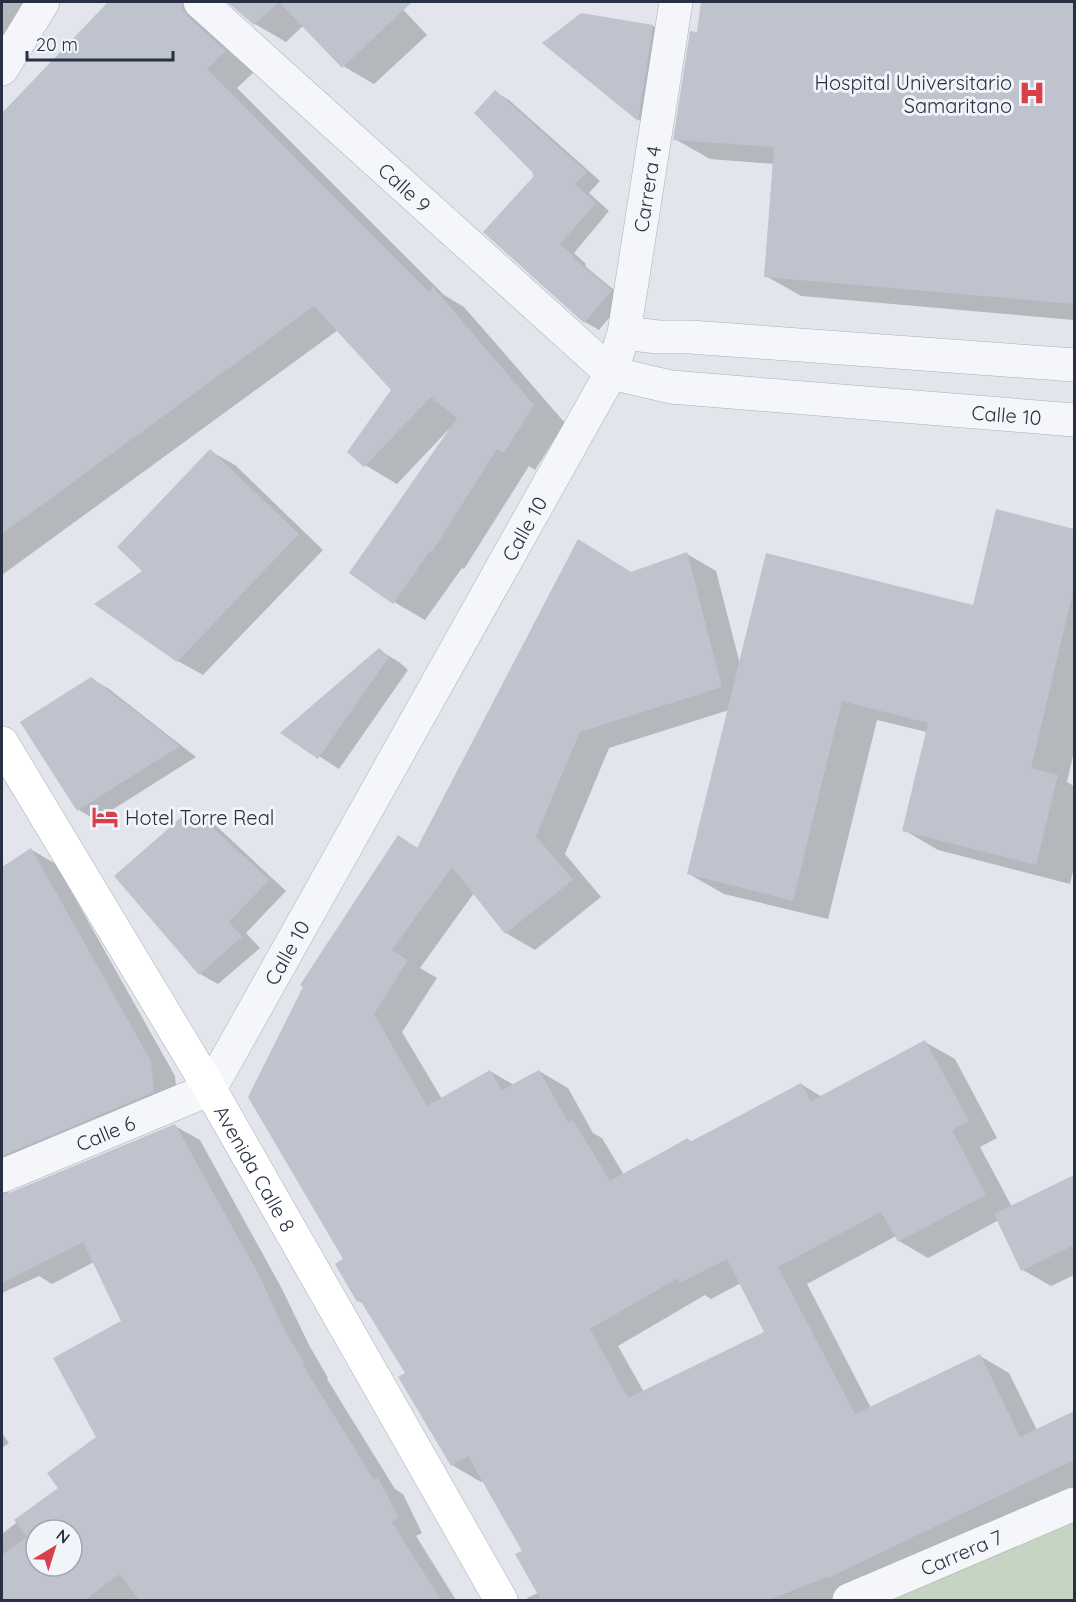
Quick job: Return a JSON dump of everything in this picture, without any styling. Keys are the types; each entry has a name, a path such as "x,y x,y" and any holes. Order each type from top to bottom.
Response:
{"main road":[{"name":"Avenida Calle 8","path":"2,742 210,1089 501,1600"}],"street":[{"path":"2,69 43,2"},
{"name":"Calle 9","path":"200,2 610,373"},
{"name":"Carrera 4","path":"610,373 624,333 676,2"},
{"path":"624,333 1074,365"},
{"name":"Calle 10","path":"210,1089 610,373 671,387 1074,420"},
{"name":"Calle 6","path":"2,1176 210,1089"},
{"name":"Carrera 7","path":"849,1600 1074,1504"}],"green space":[{"path":"1074,1514 1074,1600 869,1600"}],"building":[{"path":"108,2 182,2 182,8 187,16 226,51 207,69 429,292 433,287 534,405 504,453 497,449 432,552 430,551 393,604 349,573 457,418 431,397 364,467 347,452 391,390 314,306 2,534 2,113"},
{"path":"227,2 279,2 254,25"},
{"path":"279,2 412,2 342,68"},
{"path":"701,2 1074,2 1074,304 764,277 774,147 673,140 690,31 697,32"},
{"path":"581,13 653,25 638,121 542,43"},
{"path":"495,90 587,172 575,184 596,203 560,244 612,290 584,323 483,232 534,176 474,113"},
{"path":"210,449 299,534 177,662 94,604 142,571 117,547"},
{"path":"996,509 1074,529 1074,588 1031,768 1058,775 1036,865 902,831 928,723 842,701 793,901 687,874 766,553 973,605"},
{"path":"578,539 631,572 687,552 722,687 580,732 536,836 573,880 505,934 452,867 392,950 408,960 374,1014 427,1106 490,1070 502,1090 539,1070 568,1122 573,1120 610,1181 688,1138 690,1142 801,1083 811,1101 925,1040 969,1121 952,1130 986,1195 898,1242 881,1212 778,1267 855,1414 980,1354 1020,1437 1074,1411 1074,1460 828,1578 768,1600 541,1600 515,1554 522,1551 468,1456 451,1466 398,1377 405,1373 360,1300 357,1302 335,1264 343,1259 248,1097 303,987 300,985 398,835 417,848","holes":["727,1259 764,1332 628,1398 590,1329 678,1278 680,1283"]},
{"path":"379,648 389,657 318,759 280,733"},
{"path":"91,677 180,746 77,811 20,722"},
{"path":"192,808 269,880 229,922 242,937 199,975 114,876"},
{"path":"31,848 151,1061 154,1092 2,1156 2,867"},
{"path":"175,1124 258,1273 284,1329 305,1364 303,1365 374,1480 378,1478 399,1518 392,1522 441,1600 139,1600 120,1574 85,1600 2,1600 2,1555 24,1539 24,1578 84,1578 84,1518 24,1518 24,1533 14,1520 58,1488 47,1473 96,1437 53,1358 121,1321 83,1242 2,1283 2,1194"},
{"path":"1074,1175 1074,1245 1021,1271 994,1214"}],"place":[{"name":"Hospital Universitario Samaritano","path":"1032,93"},
{"name":"Hotel Torre Real","path":"105,817"}]}
